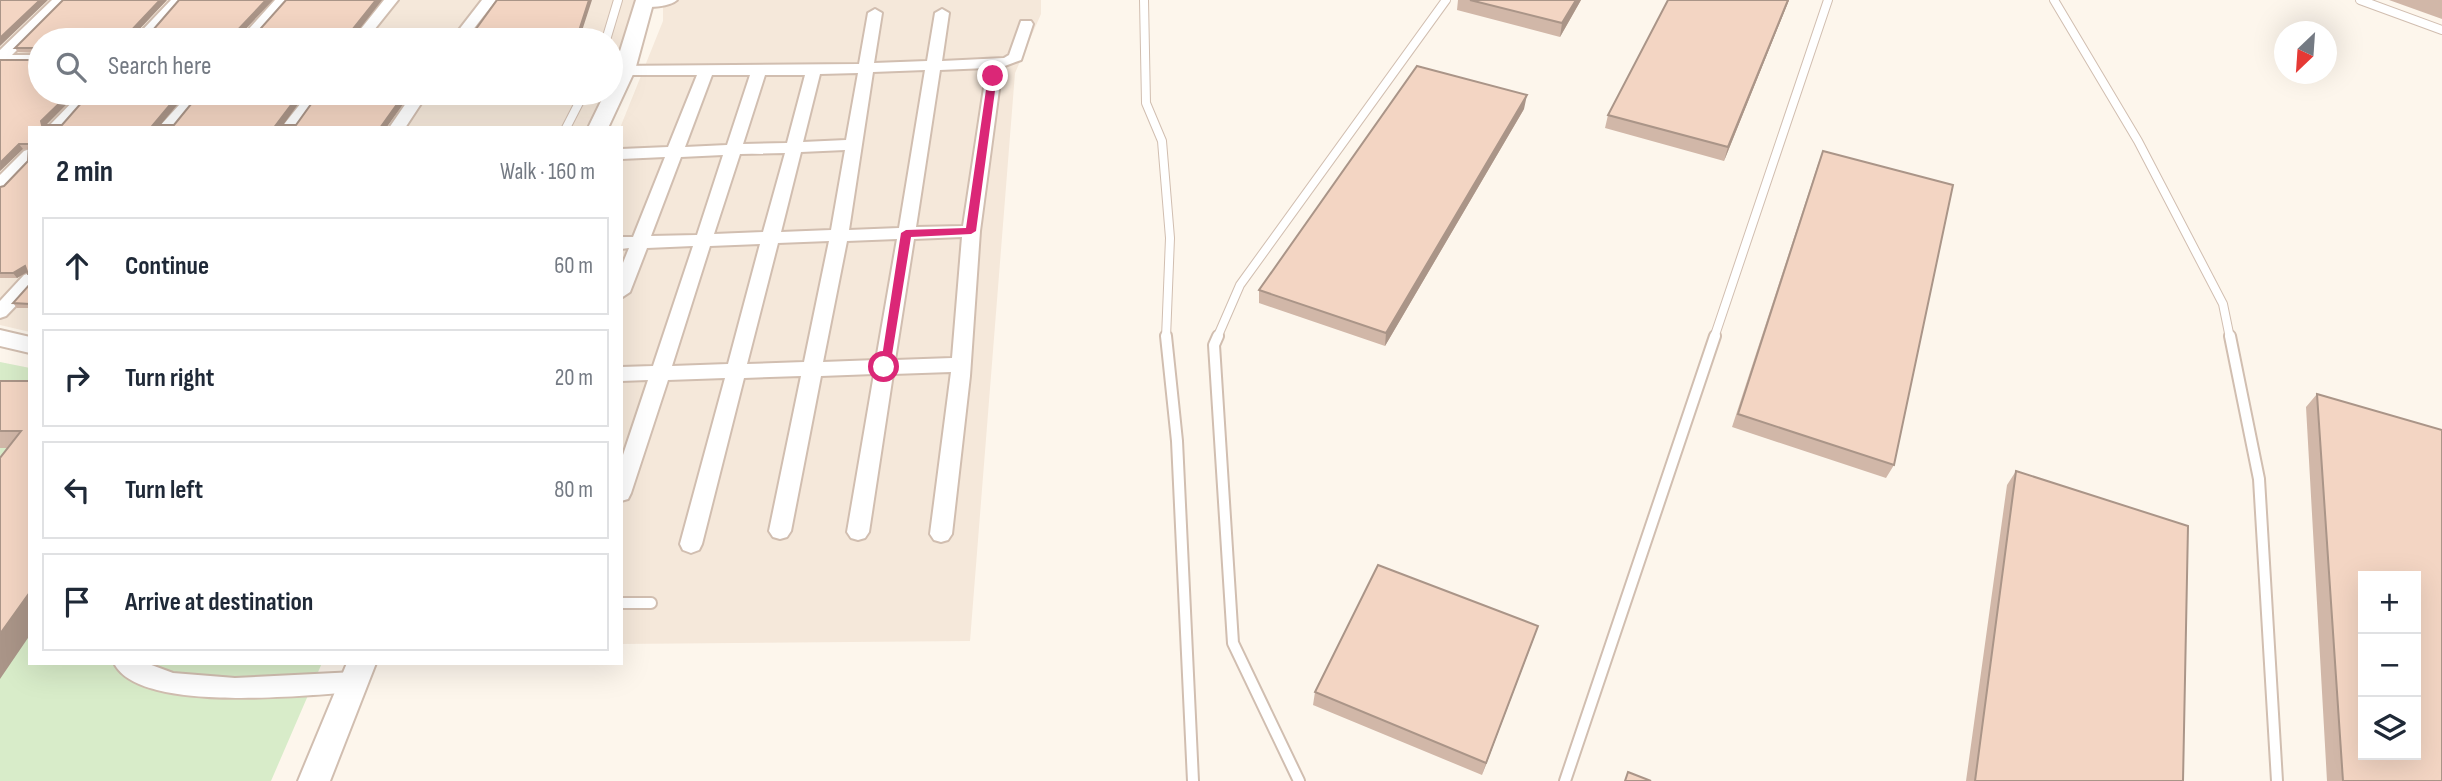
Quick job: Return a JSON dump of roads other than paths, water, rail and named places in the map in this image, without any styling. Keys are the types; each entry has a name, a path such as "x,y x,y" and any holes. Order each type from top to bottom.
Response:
{"street":[{"path":"31,28 60,0"},
{"path":"151,28 179,0"},
{"path":"257,28 283,0"},
{"path":"369,28 391,0"},
{"path":"467,28 489,0"},
{"path":"623,57 645,1 670,0"},
{"path":"780,531 839,236 875,13"},
{"path":"858,532 942,13"},
{"path":"623,70 814,70 1009,62 1016,57 1026,24"},
{"path":"0,58 28,31"},
{"path":"0,58 28,59"},
{"path":"941,534 961,365 971,231 995,63"},
{"path":"623,287 706,70"},
{"path":"623,487 759,70"},
{"path":"691,544 814,70"},
{"path":"57,126 77,105"},
{"path":"168,126 187,105"},
{"path":"291,126 307,105"},
{"path":"398,126 413,105"},
{"path":"599,126 606,105"},
{"path":"623,155 854,145"},
{"path":"0,185 28,156"},
{"path":"623,243 971,231"},
{"path":"0,313 28,281"},
{"path":"0,338 28,345"},
{"path":"623,374 961,365"},
{"path":"129,665 155,680 199,689 359,673 314,781"}],"lane":[{"path":"610,28 618,0"},
{"path":"1144,0 1146,103 1162,141 1170,238 1165,326 1177,441 1193,781"},
{"path":"1299,781 1233,643 1214,345 1240,285 1446,0"},
{"path":"1565,781 1828,0"},
{"path":"2054,0 2138,141 2222,304 2259,479 2277,781"},
{"path":"2360,0 2442,30"},
{"path":"567,126 578,105"},
{"path":"623,603 651,603"}]}
